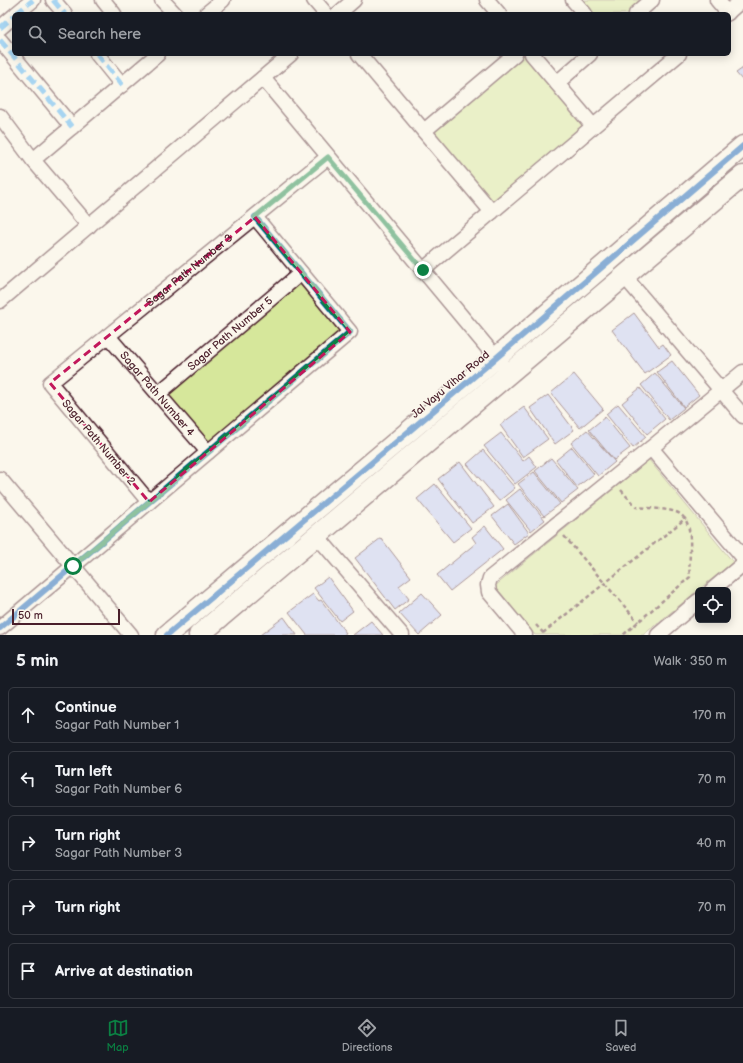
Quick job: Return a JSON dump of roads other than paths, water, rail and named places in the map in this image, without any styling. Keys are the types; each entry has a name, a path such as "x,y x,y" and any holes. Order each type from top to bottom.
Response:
{"street":[{"path":"19,12 33,0"},
{"path":"53,0 63,12"},
{"path":"103,0 112,12"},
{"path":"162,0 172,12"},
{"path":"208,12 223,0"},
{"path":"314,0 324,12"},
{"path":"340,12 354,0"},
{"path":"487,0 497,12"},
{"path":"573,0 583,12"},
{"path":"638,12 652,0"},
{"path":"716,0 726,12"},
{"path":"728,12 742,0"},
{"path":"0,28 12,18"},
{"path":"0,40 12,54"},
{"path":"13,56 72,127"},
{"path":"99,56 122,84"},
{"path":"33,160 122,84 152,56"},
{"path":"0,301 289,56"},
{"path":"361,56 492,212"},
{"path":"424,131 513,56"},
{"path":"534,56 593,126"},
{"path":"557,83 588,56"},
{"path":"423,270 676,56"},
{"path":"262,78 509,374"},
{"path":"0,116 33,160 89,226"},
{"name":"Jal Vayu Vihar Road","path":"168,635 496,358 743,146"},
{"name":"Sagar Path Number 3","path":"50,382 328,157"},
{"path":"199,635 743,176"},
{"path":"1,626 350,332 255,217"},
{"name":"Sagar Path Number 5","path":"158,394 301,273"},
{"path":"624,276 743,416"},
{"name":"Sagar Path Number 4","path":"108,336 208,452"},
{"path":"525,635 489,592 488,585 490,578 743,372"},
{"name":"Sagar Path Number 2","path":"50,382 149,502"},
{"path":"651,448 743,557"},
{"path":"0,479 131,635"},
{"path":"316,536 402,635"},
{"path":"716,587 743,564"},
{"path":"658,635 695,604"}]}
